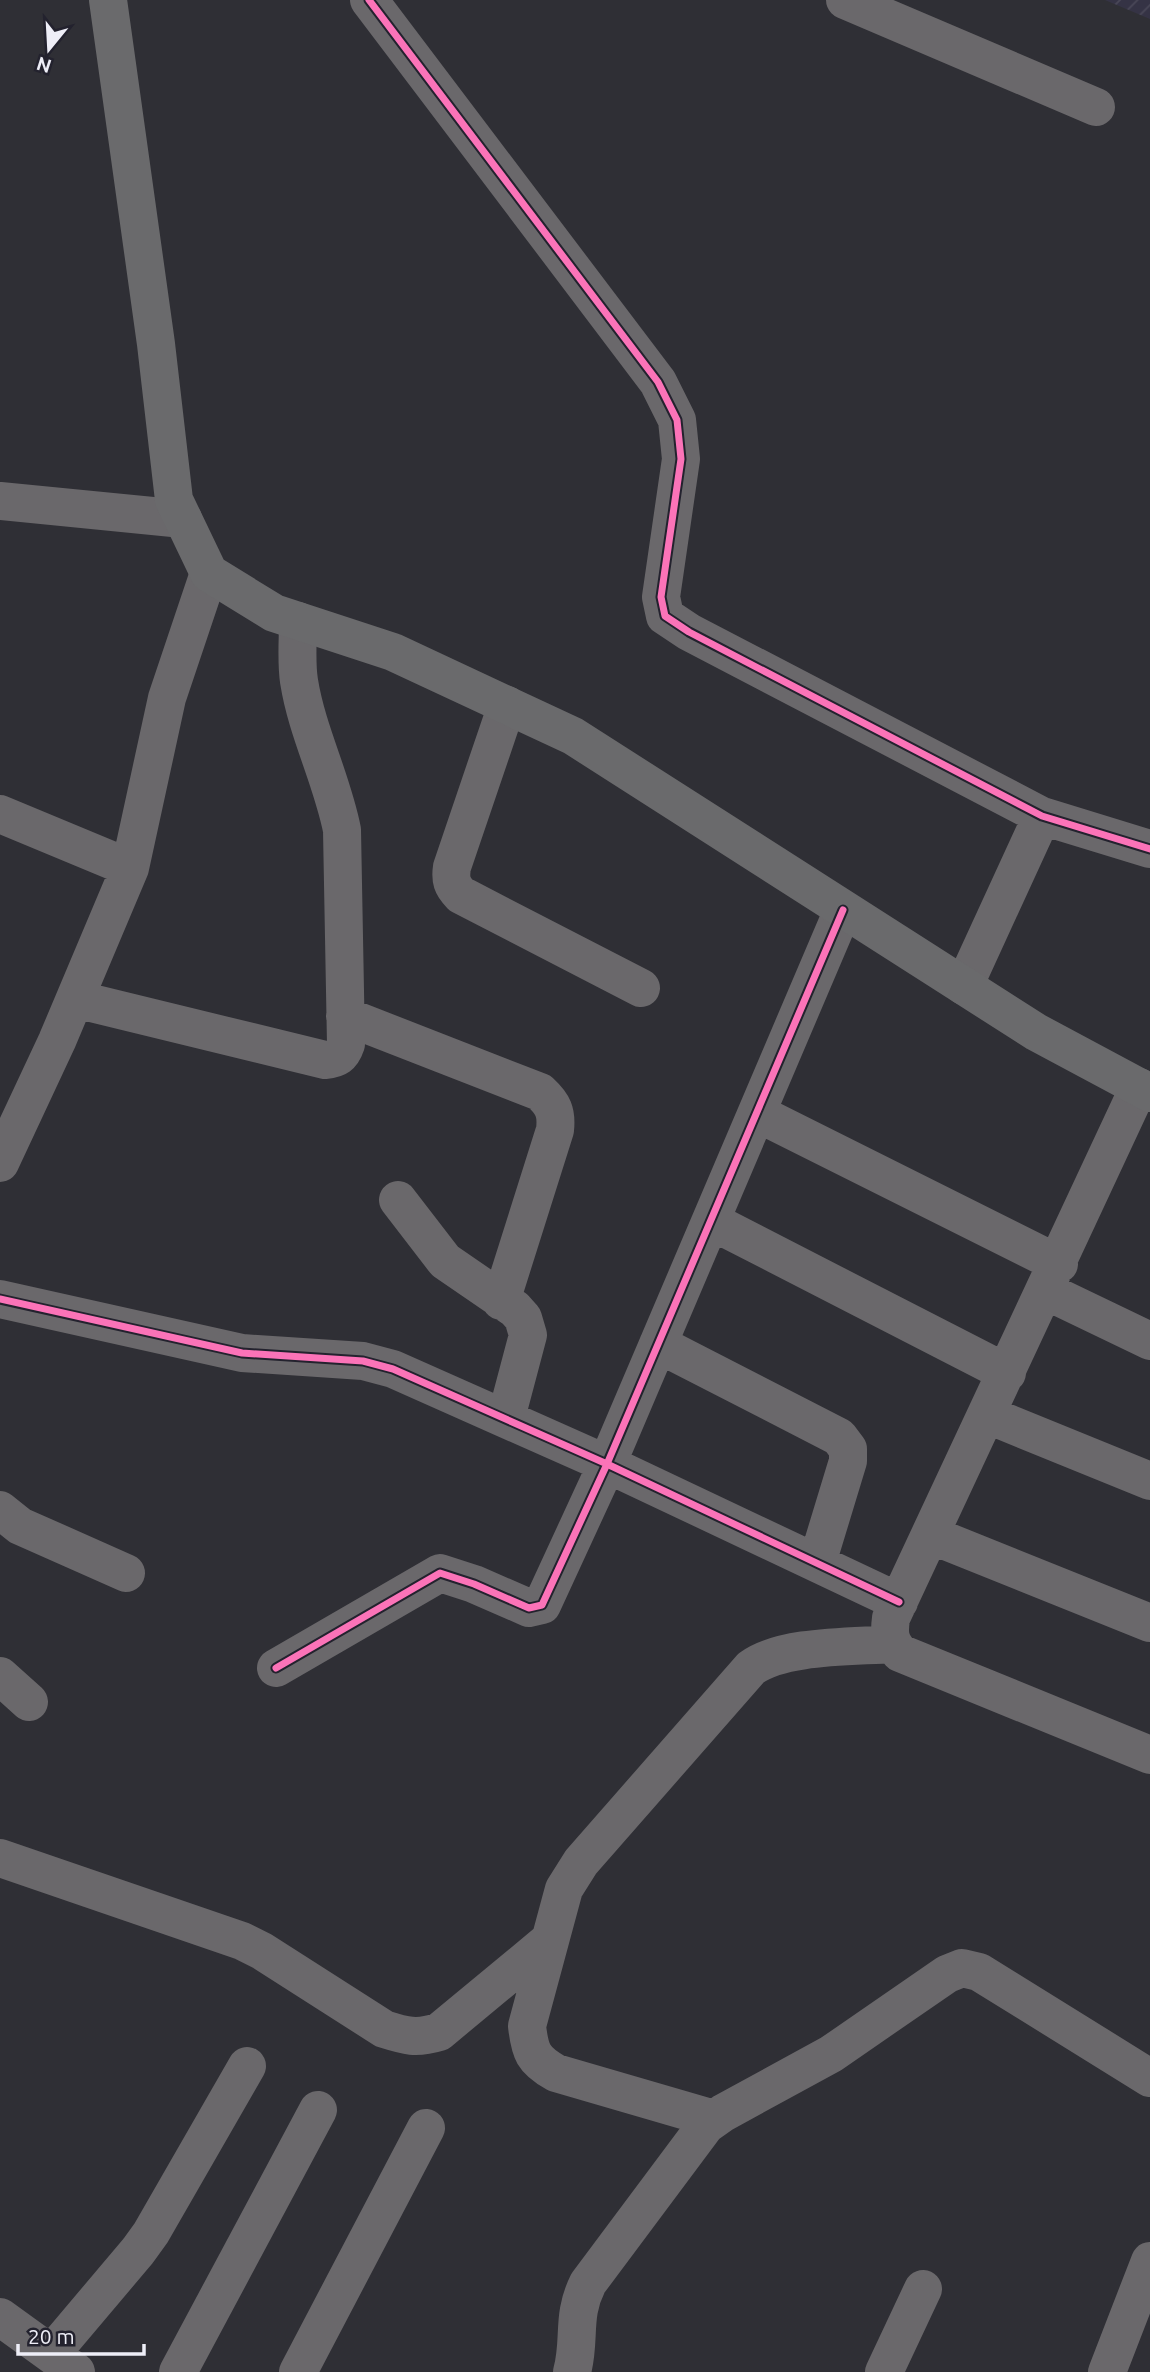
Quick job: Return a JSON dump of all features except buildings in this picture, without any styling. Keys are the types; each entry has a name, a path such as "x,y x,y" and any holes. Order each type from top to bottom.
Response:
{"main road":[{"path":"108,0 156,344 174,500 209,573 274,613 393,652 573,736 1036,1032 1145,1090"}],"street":[{"path":"369,0 658,382 677,420 681,459 661,597 665,615 689,632 1042,816 1150,849"},
{"path":"845,0 1096,107"},
{"path":"0,501 183,519"},
{"path":"0,1163 75,999 130,868 167,698 209,573"},
{"path":"75,999 325,1060 335,1059 342,1054 346,1044 342,830 337,804 300,688 298,621"},
{"path":"507,705 452,867 450,876 453,887 461,895 641,988"},
{"path":"0,814 130,868"},
{"path":"964,986 1042,816"},
{"path":"276,1668 440,1573 474,1584 528,1608 542,1605 607,1464 843,910"},
{"path":"345,1016 540,1091 554,1107 555,1130 501,1301"},
{"path":"1145,1090 1052,1277 891,1618 890,1632 892,1644 900,1653 1150,1755"},
{"path":"757,1113 1052,1277 1150,1341"},
{"path":"398,1200 445,1261 523,1318 528,1335 506,1419"},
{"path":"711,1221 1007,1373"},
{"path":"0,1300 242,1353 379,1364 607,1464 899,1602"},
{"path":"658,1344 839,1437 848,1449 848,1461 817,1563"},
{"path":"988,1415 1150,1481"},
{"path":"0,1510 20,1526 126,1573"},
{"path":"931,1535 1150,1623"},
{"path":"714,2119 556,2073 539,2063 529,2046 527,2026 564,1889 572,1875 751,1668 762,1660 787,1653 892,1644"},
{"path":"0,1676 29,1702"},
{"path":"0,1858 242,1941 262,1951 383,2029 405,2036 421,2038 439,2032 550,1940"},
{"path":"572,2372 577,2311 588,2283 706,2125 831,2054 947,1974 962,1968 979,1972 1150,2078"},
{"path":"0,2317 66,2366 151,2233 247,2066"},
{"path":"178,2372 318,2110"},
{"path":"298,2372 426,2128"},
{"path":"1107,2372 1150,2261"},
{"path":"884,2372 923,2289"}],"shaded area":[{"path":"1105,0 1150,0 1150,19"}],"cycle path":[{"path":"369,0 658,382 677,420 681,459 661,597 665,616 689,632 1042,816 1150,849"},
{"path":"276,1668 440,1573 474,1584 529,1608 542,1605 607,1464 843,910"},
{"path":"0,1299 242,1353 363,1361 393,1369 607,1464 899,1602"}]}
